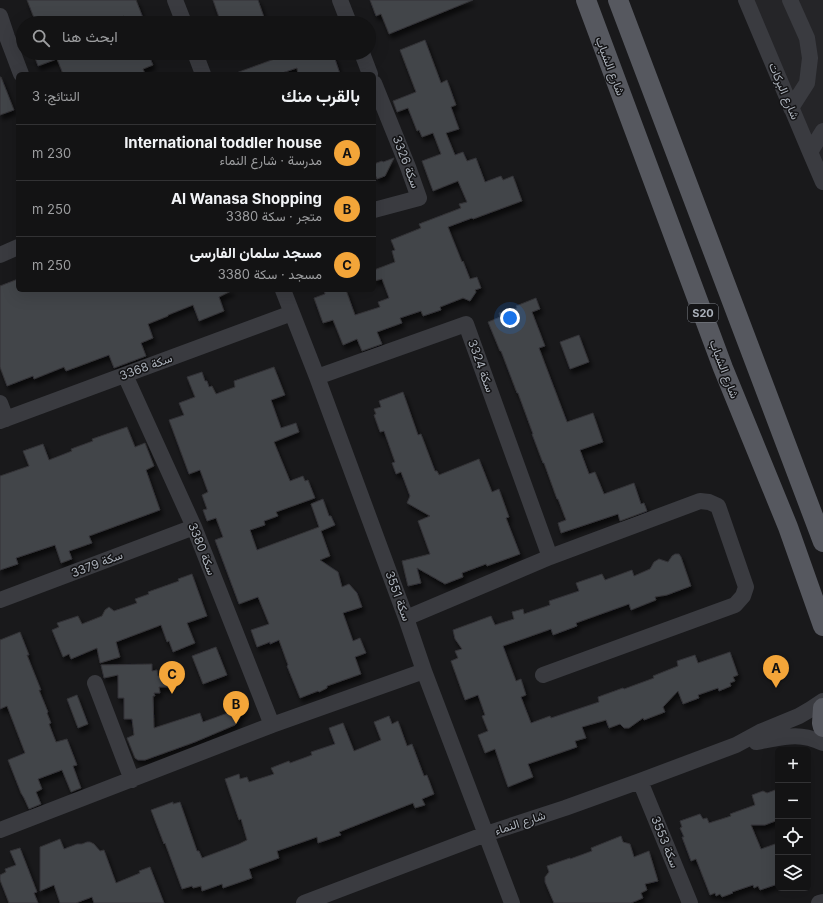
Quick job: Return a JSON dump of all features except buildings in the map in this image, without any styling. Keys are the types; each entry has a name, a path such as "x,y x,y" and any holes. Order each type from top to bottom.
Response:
{"main road":[{"name":"شارع الشباب","path":"586,0 723,368 788,527 823,626"},
{"name":"S20","path":"618,0 823,542"},
{"path":"823,708 823,727"}],"street":[{"path":"175,0 181,16"},
{"path":"340,0 346,16"},
{"path":"790,0 807,38 810,58 807,82 791,108"},
{"name":"شارع البركات","path":"747,1 823,182"},
{"path":"0,16 3,38 20,72"},
{"path":"198,60 202,72"},
{"path":"365,60 369,72"},
{"name":"سكة 3326","path":"376,89 419,198 376,209"},
{"path":"799,126 823,130 810,152"},
{"path":"0,255 16,248"},
{"name":"سكة 3551","path":"284,292 317,377 406,618 424,671 512,903"},
{"name":"سكة 3368","path":"3,420 292,313"},
{"name":"سكة 3324","path":"317,377 466,324 550,557"},
{"name":"سكة 3380","path":"125,375 194,527 272,725"},
{"path":"0,403 3,420"},
{"path":"406,618 550,557 700,502 709,502 718,506 746,587 743,596 734,604 543,675"},
{"name":"سكة 3379","path":"0,600 194,527"},
{"path":"0,830 272,725 424,671"},
{"path":"95,683 132,780"},
{"name":"شارع النماء","path":"304,903 486,834 565,808 736,745 760,732 800,716 823,701"},
{"name":"شارع النماء","path":"736,745 787,736 802,736 823,743"},
{"name":"سكة 3553","path":"640,781 690,903"},
{"path":"819,903 823,902"}],"shaded area":[{"path":"751,0 823,0 823,168"}],"place":[{"name":"International toddler house","path":"776,688"},
{"name":"مسجد سلمان الفارسى","path":"172,694"},
{"name":"Al Wanasa Shopping","path":"236,724"}]}
